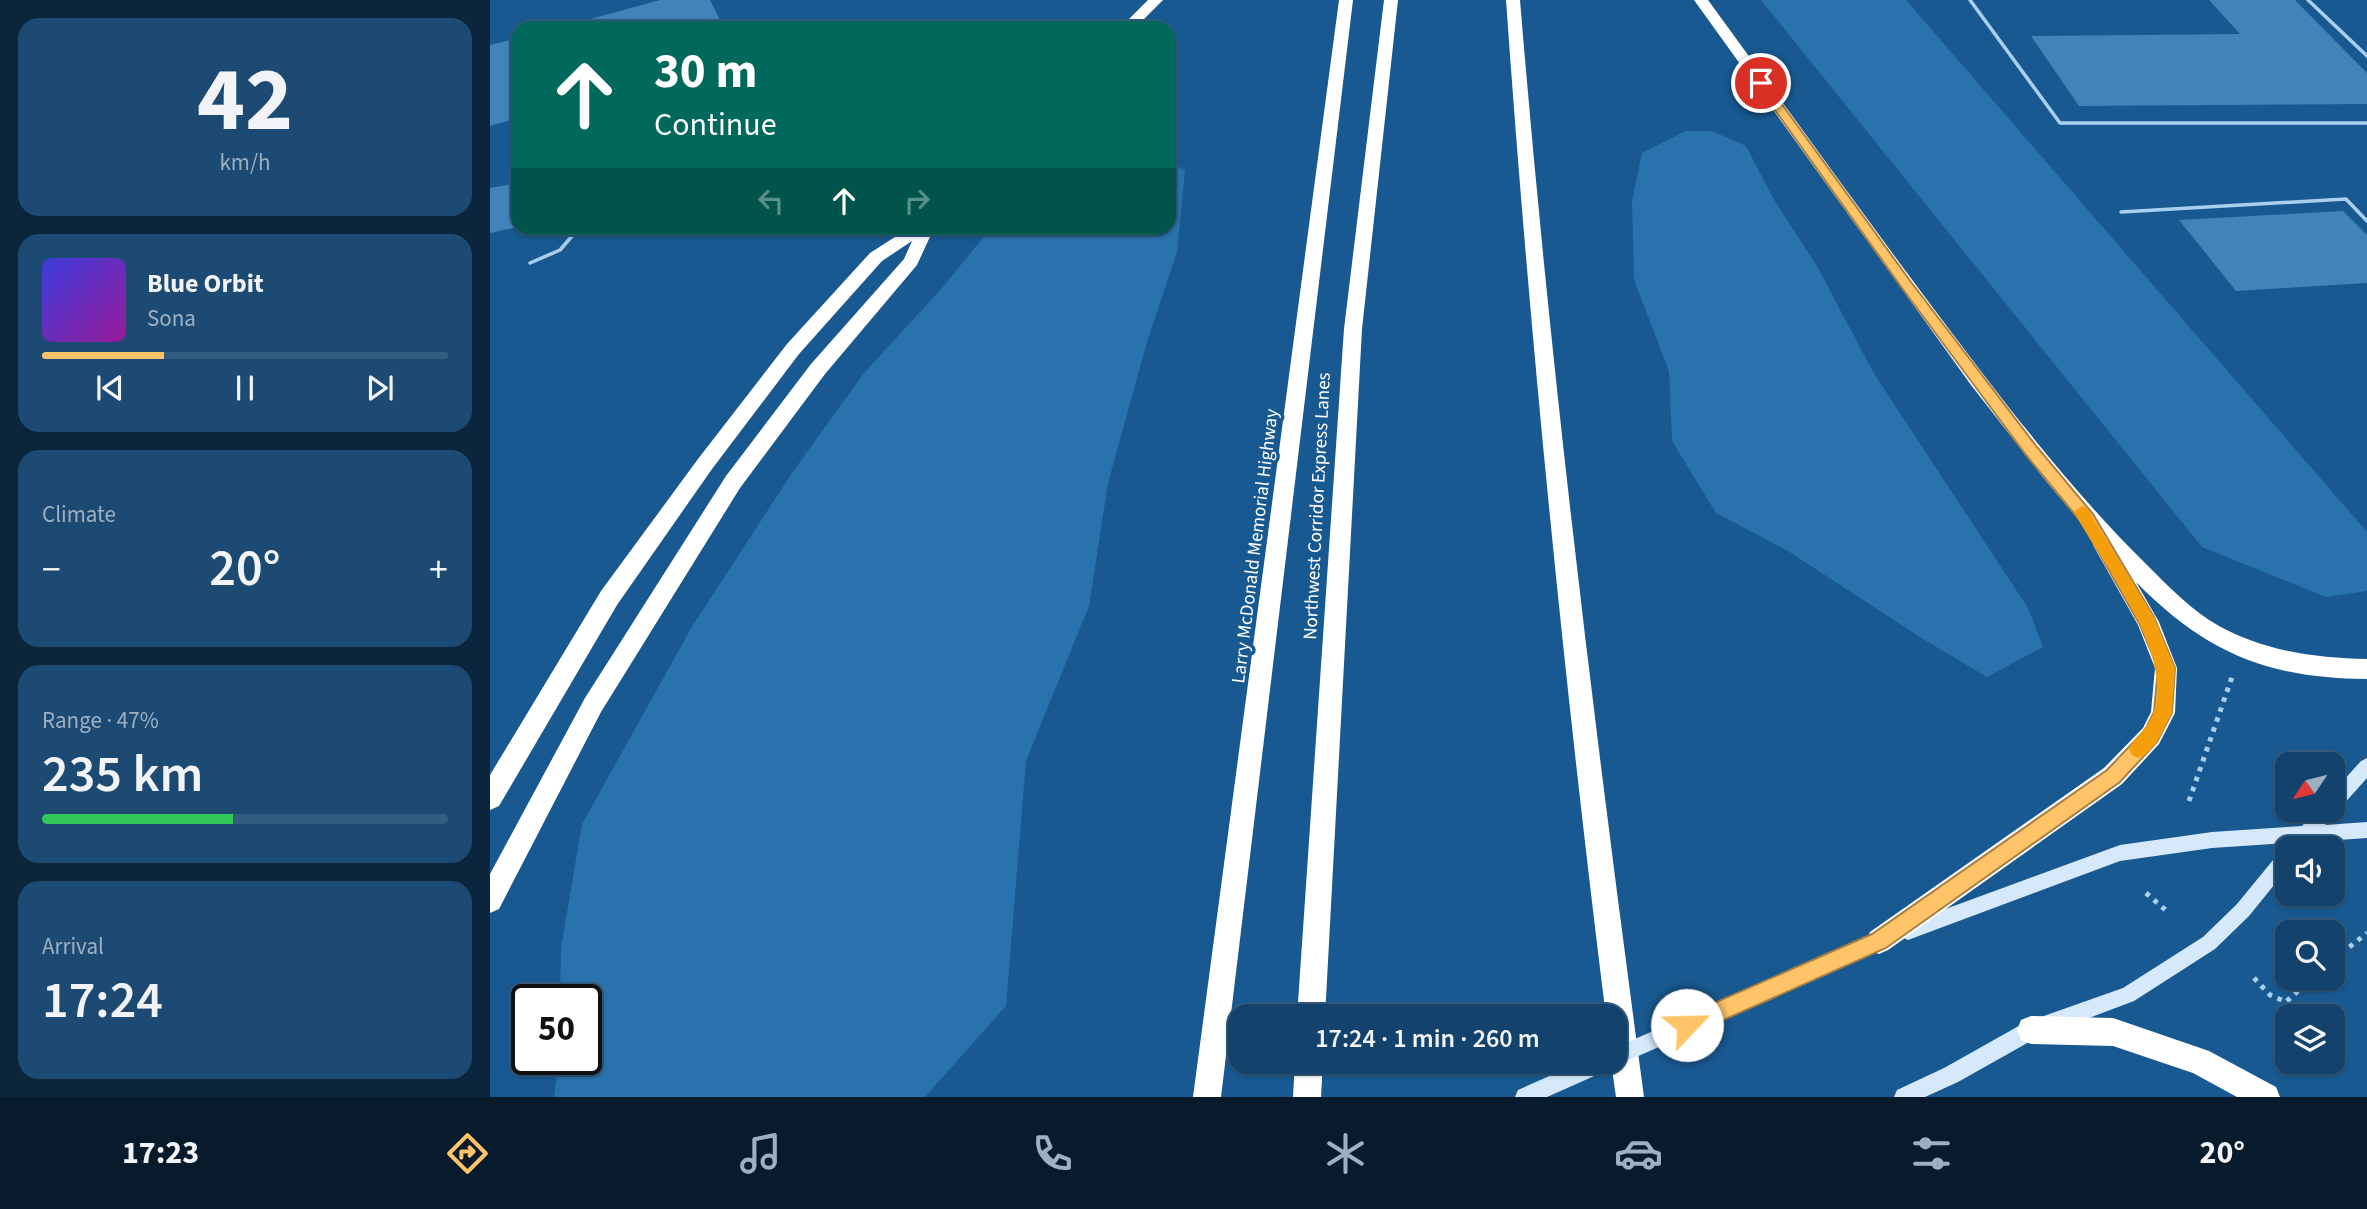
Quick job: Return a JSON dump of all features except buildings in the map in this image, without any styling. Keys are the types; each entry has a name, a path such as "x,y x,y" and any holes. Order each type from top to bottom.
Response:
{"highway":[{"path":"1134,21 1156,0"},
{"name":"Larry McDonald Memorial Highway","path":"1206,1097 1346,0"},
{"name":"Northwest Corridor Express Lanes","path":"1312,1004 1353,329 1391,0"},
{"path":"1513,0 1522,136 1549,414 1603,888 1630,1097"},
{"path":"1701,0 1907,285 2032,451 2087,519 2161,593 2208,631 2239,646 2299,664 2329,670 2367,669"},
{"path":"490,798 609,598 705,464 793,349 876,257 909,235"},
{"path":"490,900 593,705 733,482 818,369 911,261 923,235"},
{"path":"1879,941 2113,776 2151,736 2163,713 2166,668 2148,622 2087,519"},
{"path":"2031,1030 2113,1032 2199,1061 2266,1097"},
{"path":"1307,1097 1308,1074"}],"main road":[{"path":"2345,791 2367,766"},
{"path":"2306,834 2316,822"},
{"path":"1627,1052 1879,941 2120,853 2211,840 2367,830"},
{"path":"1904,1097 2031,1030 2128,995 2209,943 2243,910 2275,871"},
{"path":"1525,1097 1576,1074"}],"lane":[{"path":"1970,0 2060,123 2367,123"},
{"path":"2308,0 2367,56"},
{"path":"2121,212 2346,199 2367,221"},
{"path":"530,263 560,250 573,235"}],"path":[{"path":"2189,801 2232,677"},
{"path":"2146,893 2169,913"},
{"path":"2345,950 2367,933"},
{"path":"2254,978 2270,995 2286,1002 2299,990"}],"shaded area":[{"path":"1761,0 1906,0 2367,532 2367,591 2326,597 2202,547"},
{"path":"1686,131 1712,131 1746,146 1773,198 1817,266 1873,372 2028,608 2043,647 1987,677 1923,639 1788,551 1716,513 1672,441 1669,371 1634,280 1632,201 1642,153"},
{"path":"1176,166 1185,170 1177,252 1147,342 1108,483 1089,606 1026,761 1006,1006 925,1097 554,1097 557,1075 602,1075 602,984 560,984 561,948 582,824 693,625 792,473 864,373 942,288 985,235 1176,235"}],"slow traffic":[{"path":"2082,512 2148,622 2166,668 2163,713 2151,736 2138,749"}],"route":[{"path":"1687,1025 1879,941 2113,776 2151,736 2163,713 2166,668 2148,622 2087,519 2032,451 1907,285 1761,83"}]}
